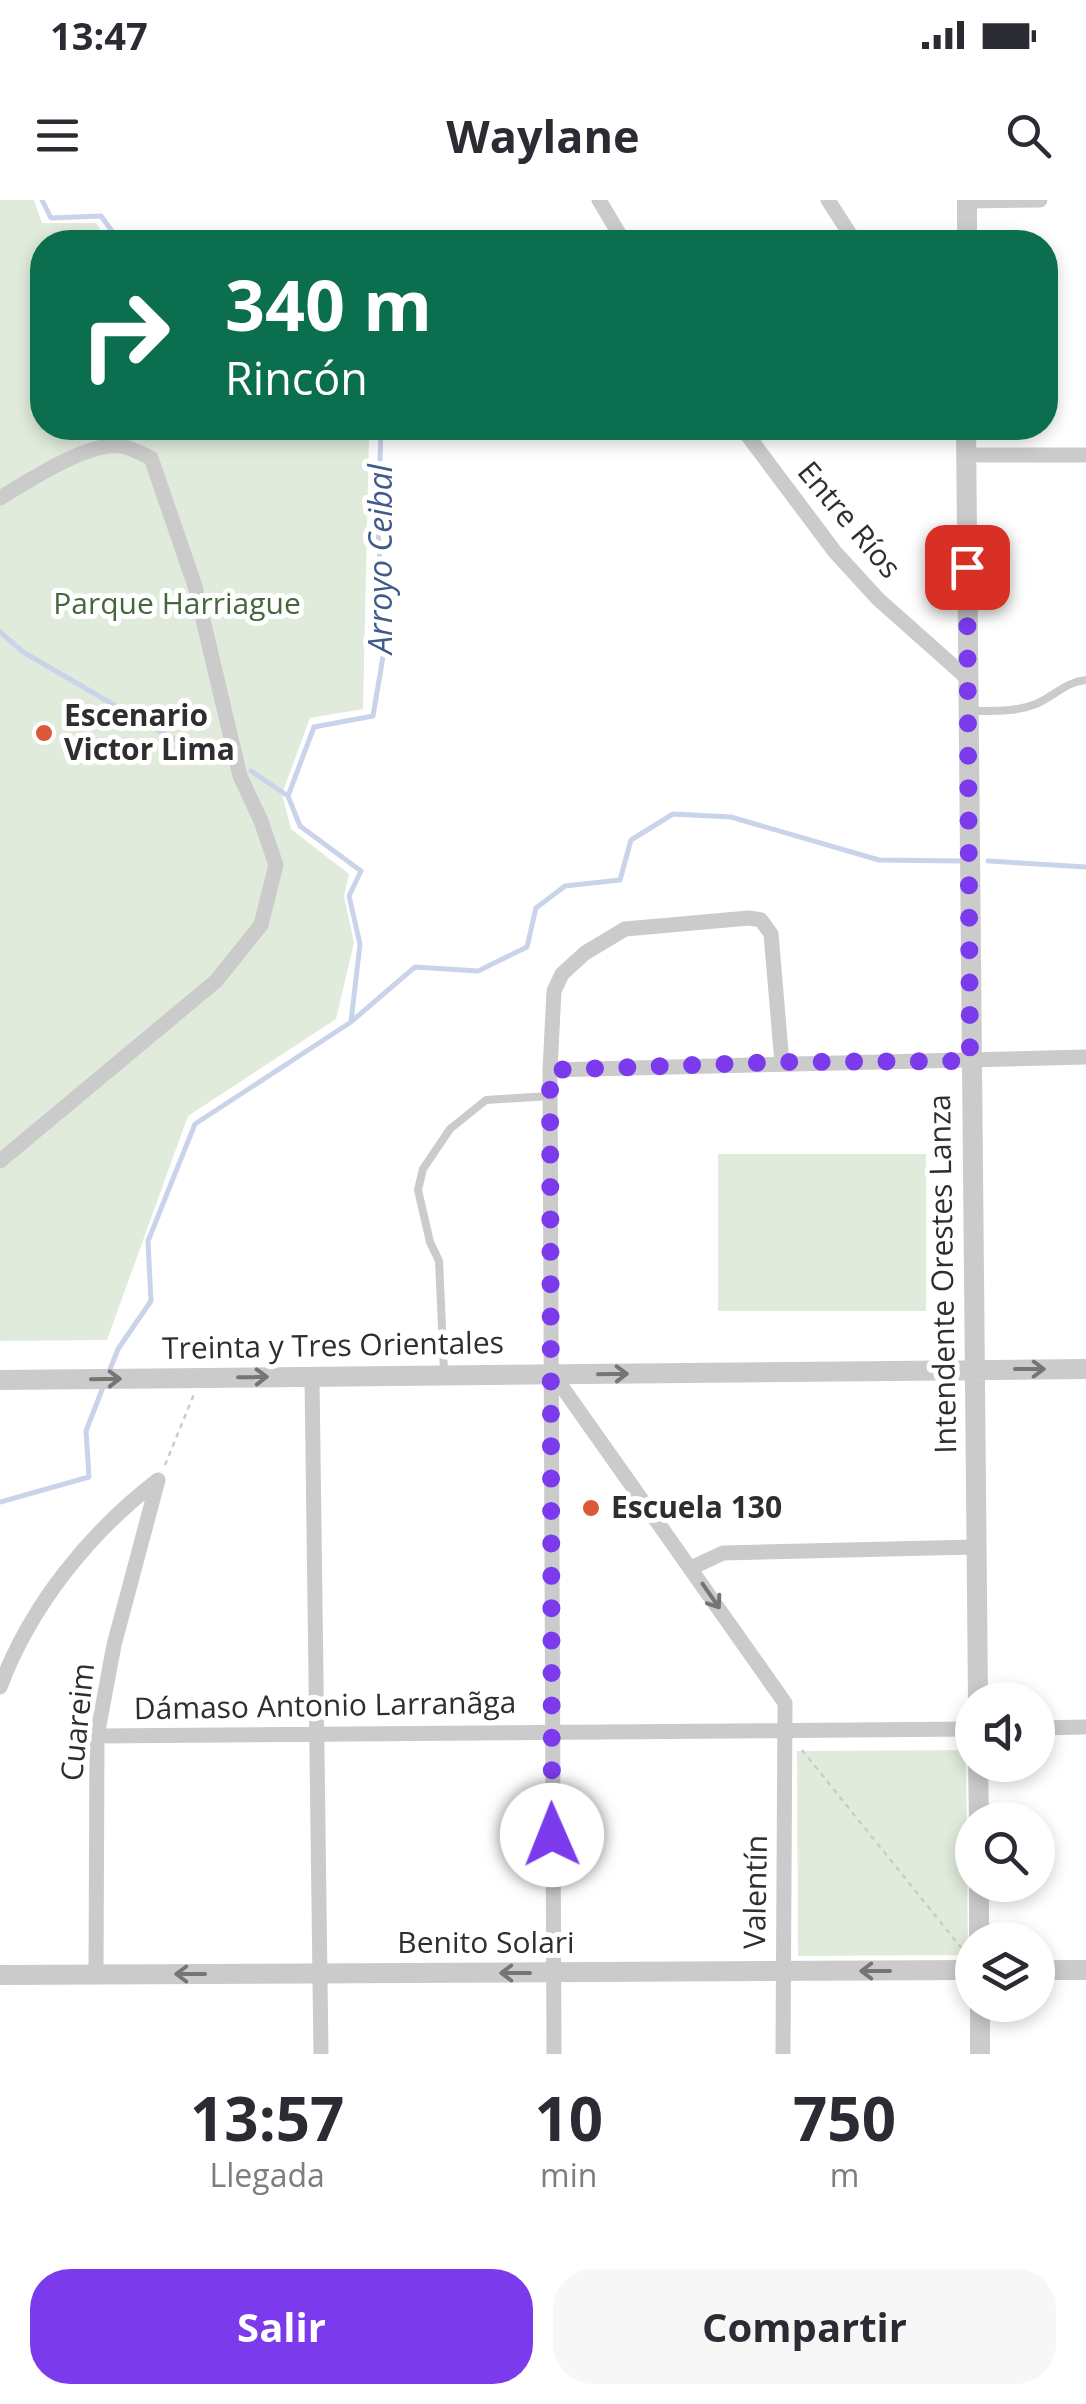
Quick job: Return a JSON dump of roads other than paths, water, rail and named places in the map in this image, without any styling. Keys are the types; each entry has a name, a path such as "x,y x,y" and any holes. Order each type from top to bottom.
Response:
{"street":[{"path":"599,200 617,230"},
{"path":"828,200 844,230"},
{"path":"966,230 967,201 1040,200"},
{"name":"Entre Ríos","path":"751,440 835,552 878,599 968,679"},
{"name":"Intendente Orestes Lanza","path":"966,440 978,1682"},
{"path":"0,498 35,476 95,449 121,446 151,458 194,586 240,776 276,864 261,925 216,981 0,1161"},
{"path":"967,455 1086,455"},
{"path":"554,2054 550,1070 554,992 562,974 585,953 625,929 761,920 771,934 782,1062"},
{"path":"550,1070 1086,1057"},
{"name":"Treinta y Tres Orientales","path":"0,1380 1086,1369"},
{"name":"Valentín","path":"553,1374 785,1703 783,2054"},
{"path":"312,1376 320,2054"},
{"name":"Cuareim","path":"0,1688 34,1616 60,1580 122,1508 158,1480 114,1646 97,1736 96,1975"},
{"path":"691,1568 722,1553 975,1547"},
{"path":"1055,1728 1086,1727"},
{"name":"Dámaso Antonio Larranãga","path":"97,1736 955,1729"},
{"name":"Benito Solari","path":"0,1976 955,1970"},
{"path":"1055,1970 1086,1970"},
{"path":"980,2022 980,2054"}],"lane":[{"path":"967,711 1033,706 1068,683 1086,680"},
{"path":"444,1375 439,1261 430,1242 418,1190 423,1168 450,1129 486,1100 550,1096"}],"waterway":[{"name":"Arroyo Ceibal","path":"42,200 51,218 101,216 111,230"},
{"name":"Arroyo Ceibal","path":"109,1372 118,1349 151,1301 148,1241 195,1124 351,1022 360,944 349,896 361,871 300,826 288,796 314,727 373,716 385,645 378,529 381,440"},
{"path":"0,632 23,652 166,735 221,758"},
{"path":"251,771 288,796"},
{"path":"352,1021 415,967 478,971 527,947 536,908 565,886 620,880 631,840 673,814 731,817 879,860 961,861"},
{"path":"988,861 1086,867"},
{"name":"Arroyo Ceibal","path":"0,1502 89,1477 86,1431 105,1382"}],"place":[{"name":"Escenario Victor Lima","path":"44,733"},
{"name":"Escuela 130","path":"591,1508"}],"park label":[{"name":"Parque Harriague","path":"177,604"}]}
